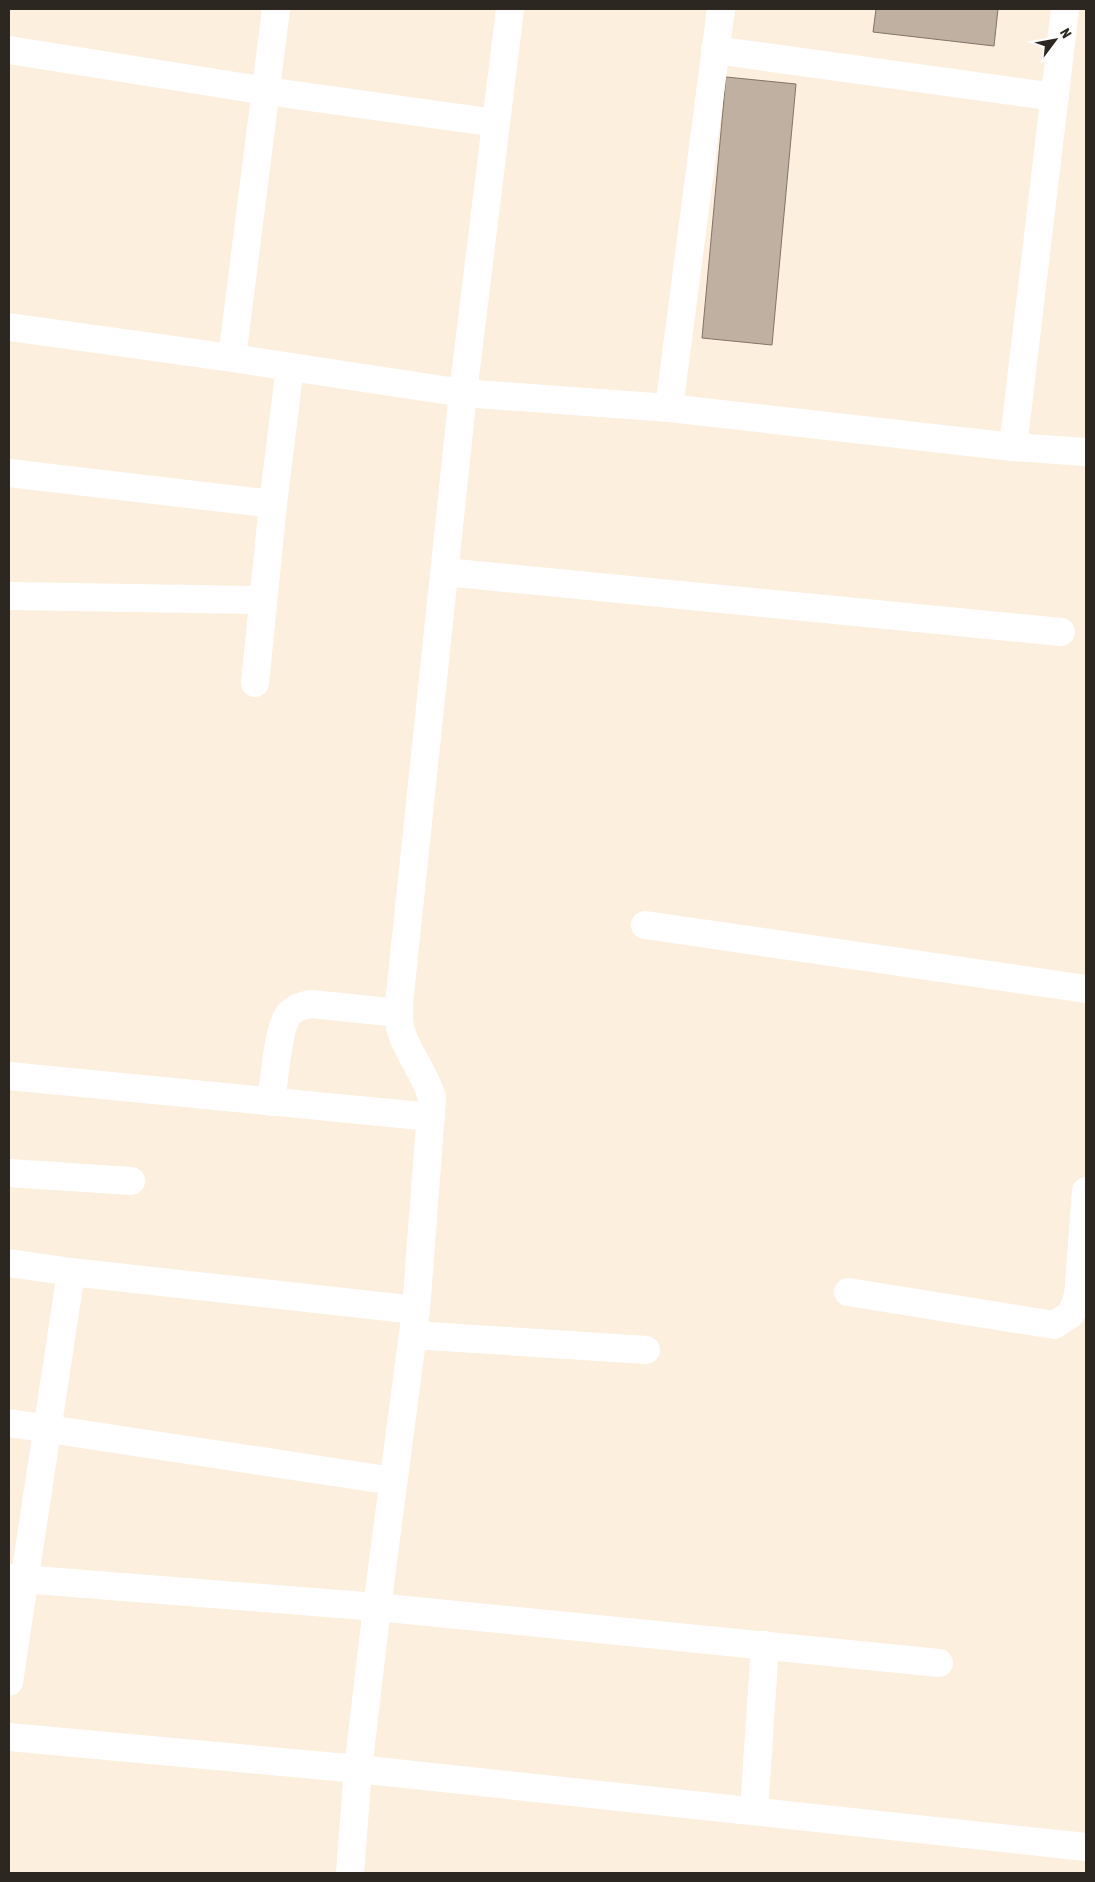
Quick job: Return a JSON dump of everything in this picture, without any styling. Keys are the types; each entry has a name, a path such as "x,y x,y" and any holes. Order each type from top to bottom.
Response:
{"street":[{"path":"232,358 276,9"},
{"path":"350,1873 358,1769 377,1607 415,1322 431,1117 432,1098 428,1083 401,1032 399,1013 463,393 510,9"},
{"path":"669,408 721,9"},
{"path":"1013,447 1066,9"},
{"path":"9,50 266,91 496,123"},
{"path":"715,50 1055,97"},
{"path":"9,327 463,393 669,408 1013,447 1086,452"},
{"path":"255,683 272,504 290,367"},
{"path":"9,473 272,504"},
{"path":"444,572 1061,632"},
{"path":"9,596 263,600"},
{"path":"645,925 1086,989"},
{"path":"271,1102 282,1025 288,1014 298,1007 311,1004 399,1013"},
{"path":"9,1076 431,1117"},
{"path":"9,1172 131,1181"},
{"path":"848,1292 1054,1325 1071,1314 1078,1296 1086,1191"},
{"path":"9,1263 415,1322 646,1350"},
{"path":"9,1682 17,1579 48,1428 71,1272"},
{"path":"9,1423 393,1481"},
{"path":"17,1579 377,1607 939,1663"},
{"path":"754,1811 765,1645"},
{"path":"9,1737 358,1769 1086,1847"}],"building":[{"path":"876,9 998,9 994,46 873,32"},
{"path":"726,77 796,84 772,345 702,338"}]}
